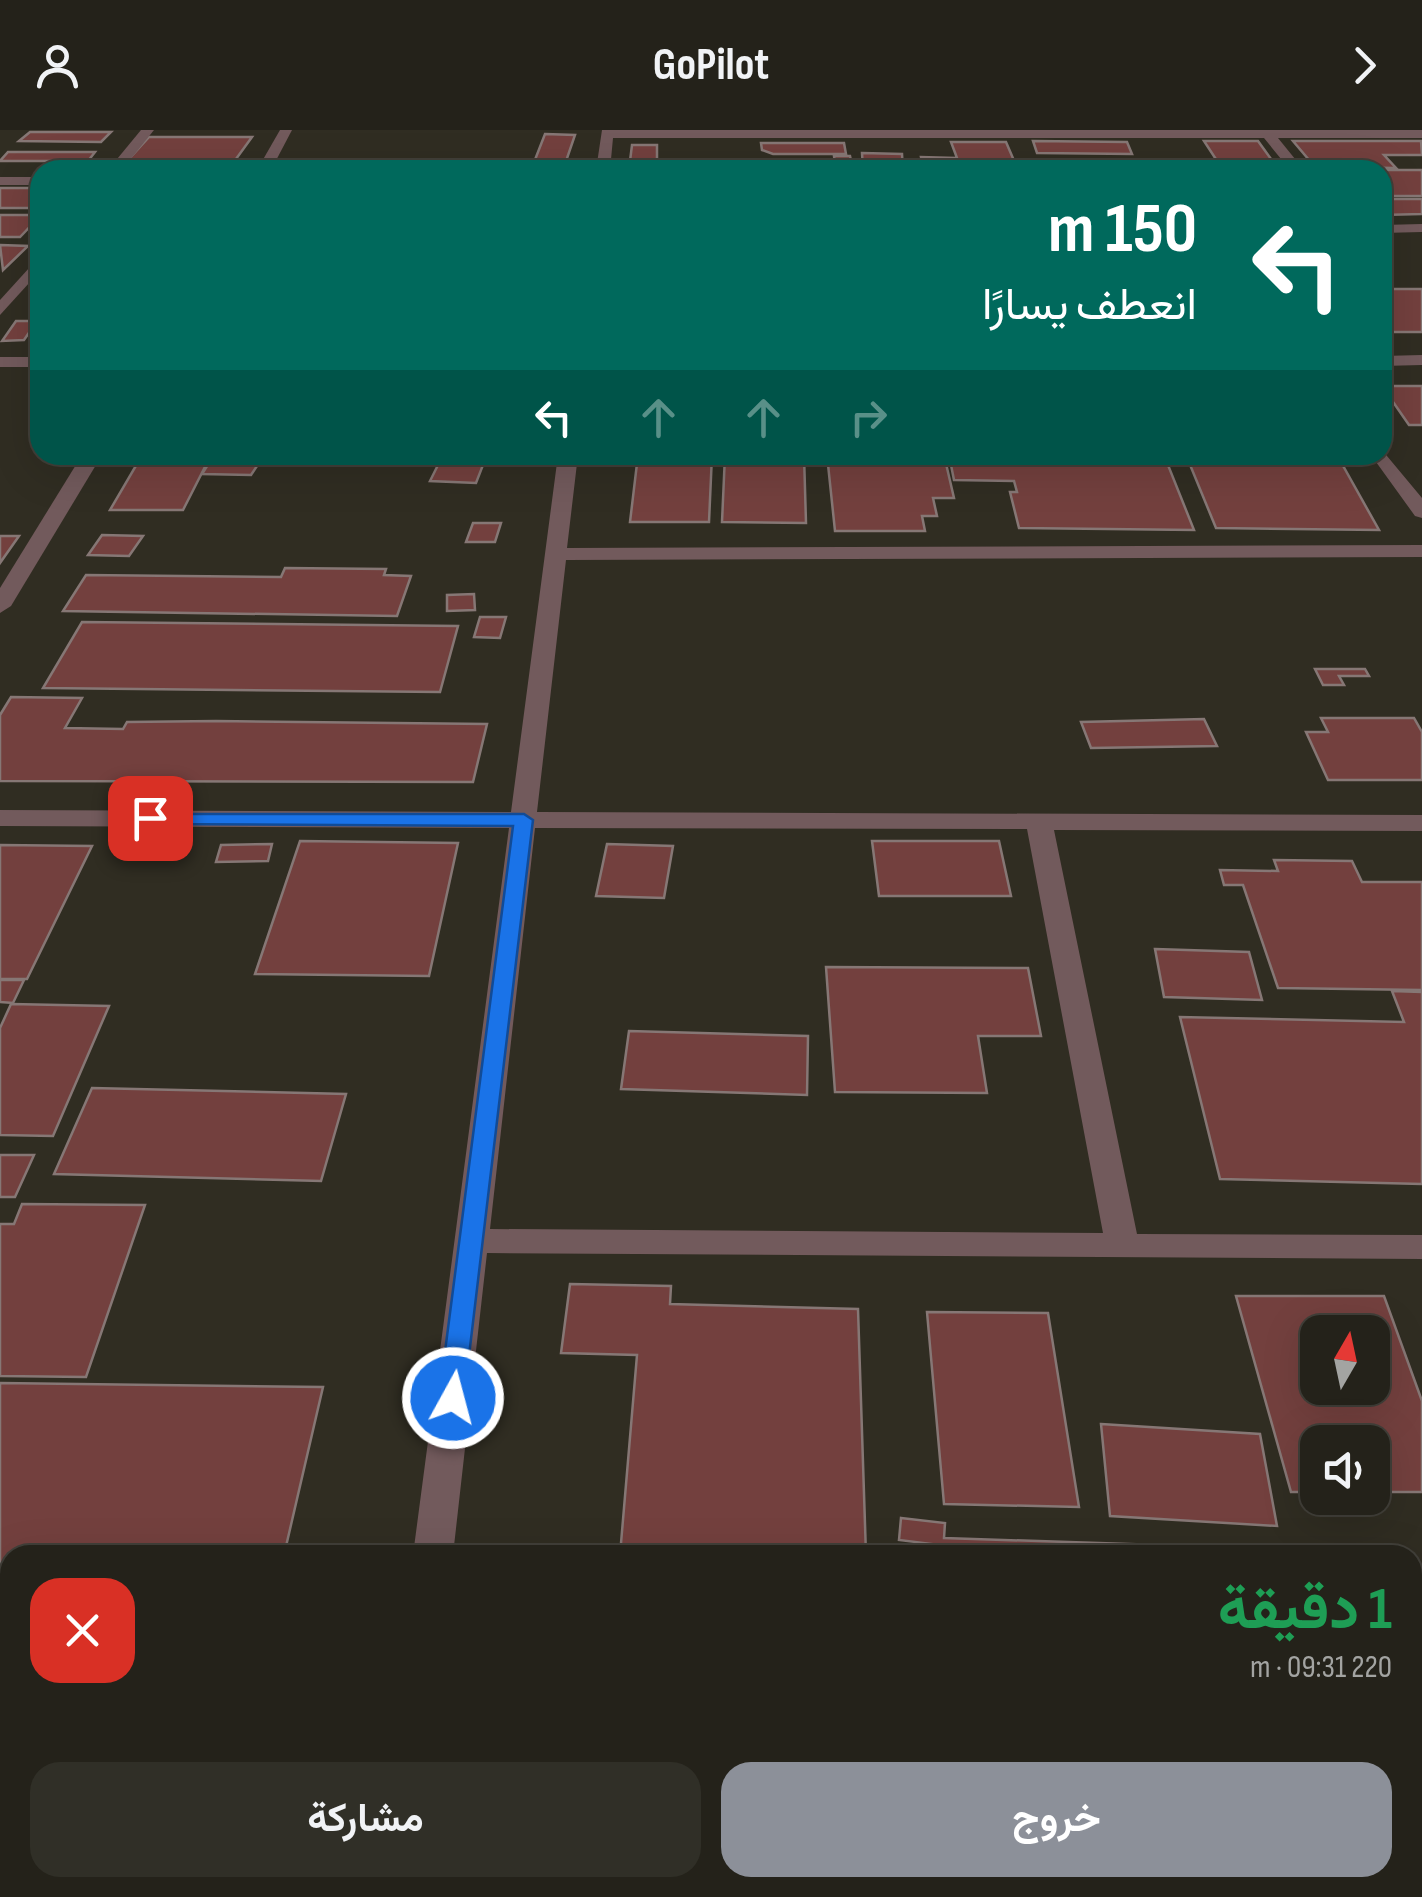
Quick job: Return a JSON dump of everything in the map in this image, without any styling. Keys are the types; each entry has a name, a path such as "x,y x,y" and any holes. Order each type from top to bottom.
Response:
{"street":[{"path":"124,160 148,130"},
{"path":"270,160 286,130"},
{"path":"604,160 608,132 1422,134"},
{"path":"1268,134 1289,160"},
{"path":"0,181 30,181"},
{"path":"1392,228 1422,228"},
{"path":"0,310 30,274"},
{"path":"1392,360 1422,360"},
{"path":"0,362 30,362"},
{"path":"0,606 86,465"},
{"path":"435,1545 567,465"},
{"path":"1387,465 1422,512"},
{"path":"556,554 1422,551"},
{"path":"0,818 1422,824"},
{"path":"1039,822 1122,1245"},
{"path":"472,1242 1422,1247"}],"building":[{"path":"30,132 111,132 101,142 19,141"},
{"path":"545,134 575,135 566,160 535,160"},
{"path":"149,137 252,137 235,160 128,160"},
{"path":"1033,141 1127,142 1132,154 1037,153"},
{"path":"1204,141 1258,141 1272,160 1216,160"},
{"path":"1293,141 1421,141 1422,155 1384,155 1389,160 1309,160"},
{"path":"951,142 1006,142 1014,160 921,157 957,158"},
{"path":"761,143 844,143 846,154 773,154 762,150"},
{"path":"632,145 657,145 657,160 630,160"},
{"path":"8,152 95,152 89,160 0,161"},
{"path":"862,153 902,154 902,160 862,160"},
{"path":"834,156 850,156 851,160 835,160"},
{"path":"1392,170 1422,170 1422,196 1392,196"},
{"path":"0,188 30,188 30,208 0,208"},
{"path":"1392,199 1422,199 1422,214 1392,215"},
{"path":"0,215 30,215 30,226 20,237 0,237"},
{"path":"0,245 28,246 3,270"},
{"path":"1392,289 1422,289 1422,332 1392,332"},
{"path":"16,321 30,321 30,331 24,340 2,341"},
{"path":"1392,386 1422,386 1422,425 1409,425 1392,400"},
{"path":"136,465 206,465 183,510 110,510"},
{"path":"208,465 258,465 251,475 202,474"},
{"path":"438,465 483,465 476,483 430,481"},
{"path":"637,465 712,465 709,522 630,522"},
{"path":"725,465 804,465 806,523 722,522"},
{"path":"828,465 946,465 954,498 933,498 937,516 922,516 925,531 835,531"},
{"path":"951,465 1168,465 1194,530 1019,528 1010,492 1017,492 1014,481 954,480"},
{"path":"1190,465 1343,465 1379,530 1216,528"},
{"path":"473,523 501,523 495,542 466,542"},
{"path":"102,535 143,536 129,556 88,555"},
{"path":"0,536 19,536 0,563"},
{"path":"285,568 386,569 384,575 411,576 397,616 63,611 86,575 281,577"},
{"path":"474,594 475,610 447,611 447,595"},
{"path":"480,617 506,617 500,638 474,637"},
{"path":"82,622 458,626 440,692 43,688"},
{"path":"1315,669 1365,669 1369,676 1339,676 1344,685 1323,685"},
{"path":"11,697 82,698 65,728 123,729 127,722 216,721 487,724 473,782 0,781 0,715"},
{"path":"1321,718 1414,718 1422,732 1422,780 1328,780 1306,732 1328,732"},
{"path":"1204,719 1217,746 1091,748 1081,722"},
{"path":"300,841 458,843 429,976 255,974"},
{"path":"872,841 999,841 1011,896 879,896"},
{"path":"272,844 268,861 216,862 221,845"},
{"path":"607,844 673,846 664,898 596,896"},
{"path":"0,845 92,846 27,979 0,979"},
{"path":"1274,860 1352,861 1362,882 1422,882 1422,990 1278,988 1243,885 1224,885 1220,870 1278,871"},
{"path":"1155,949 1249,952 1262,1000 1164,997"},
{"path":"826,967 1028,968 1041,1036 978,1036 987,1093 835,1092"},
{"path":"0,980 24,980 13,1003 0,1002"},
{"path":"1392,991 1422,992 1422,1184 1220,1179 1180,1017 1404,1022"},
{"path":"11,1004 109,1006 53,1136 0,1135 0,1028"},
{"path":"629,1031 808,1036 807,1095 621,1089"},
{"path":"92,1088 346,1094 321,1181 54,1174"},
{"path":"0,1155 34,1155 15,1197 0,1197"},
{"path":"22,1204 145,1205 86,1377 0,1376 0,1224 14,1224"},
{"path":"570,1284 671,1286 670,1304 858,1309 866,1545 621,1545 637,1355 561,1353"},
{"path":"1236,1296 1384,1296 1422,1401 1422,1492 1390,1492 1390,1425 1300,1425 1300,1492 1291,1492"},
{"path":"927,1312 1048,1313 1079,1507 944,1504"},
{"path":"0,1383 323,1387 286,1545 0,1545"},
{"path":"1101,1424 1260,1434 1277,1526 1110,1516"},
{"path":"901,1518 945,1523 944,1538 1158,1545 932,1545 899,1540"}],"route":[{"path":"150,818 524,820 453,1398"}]}
